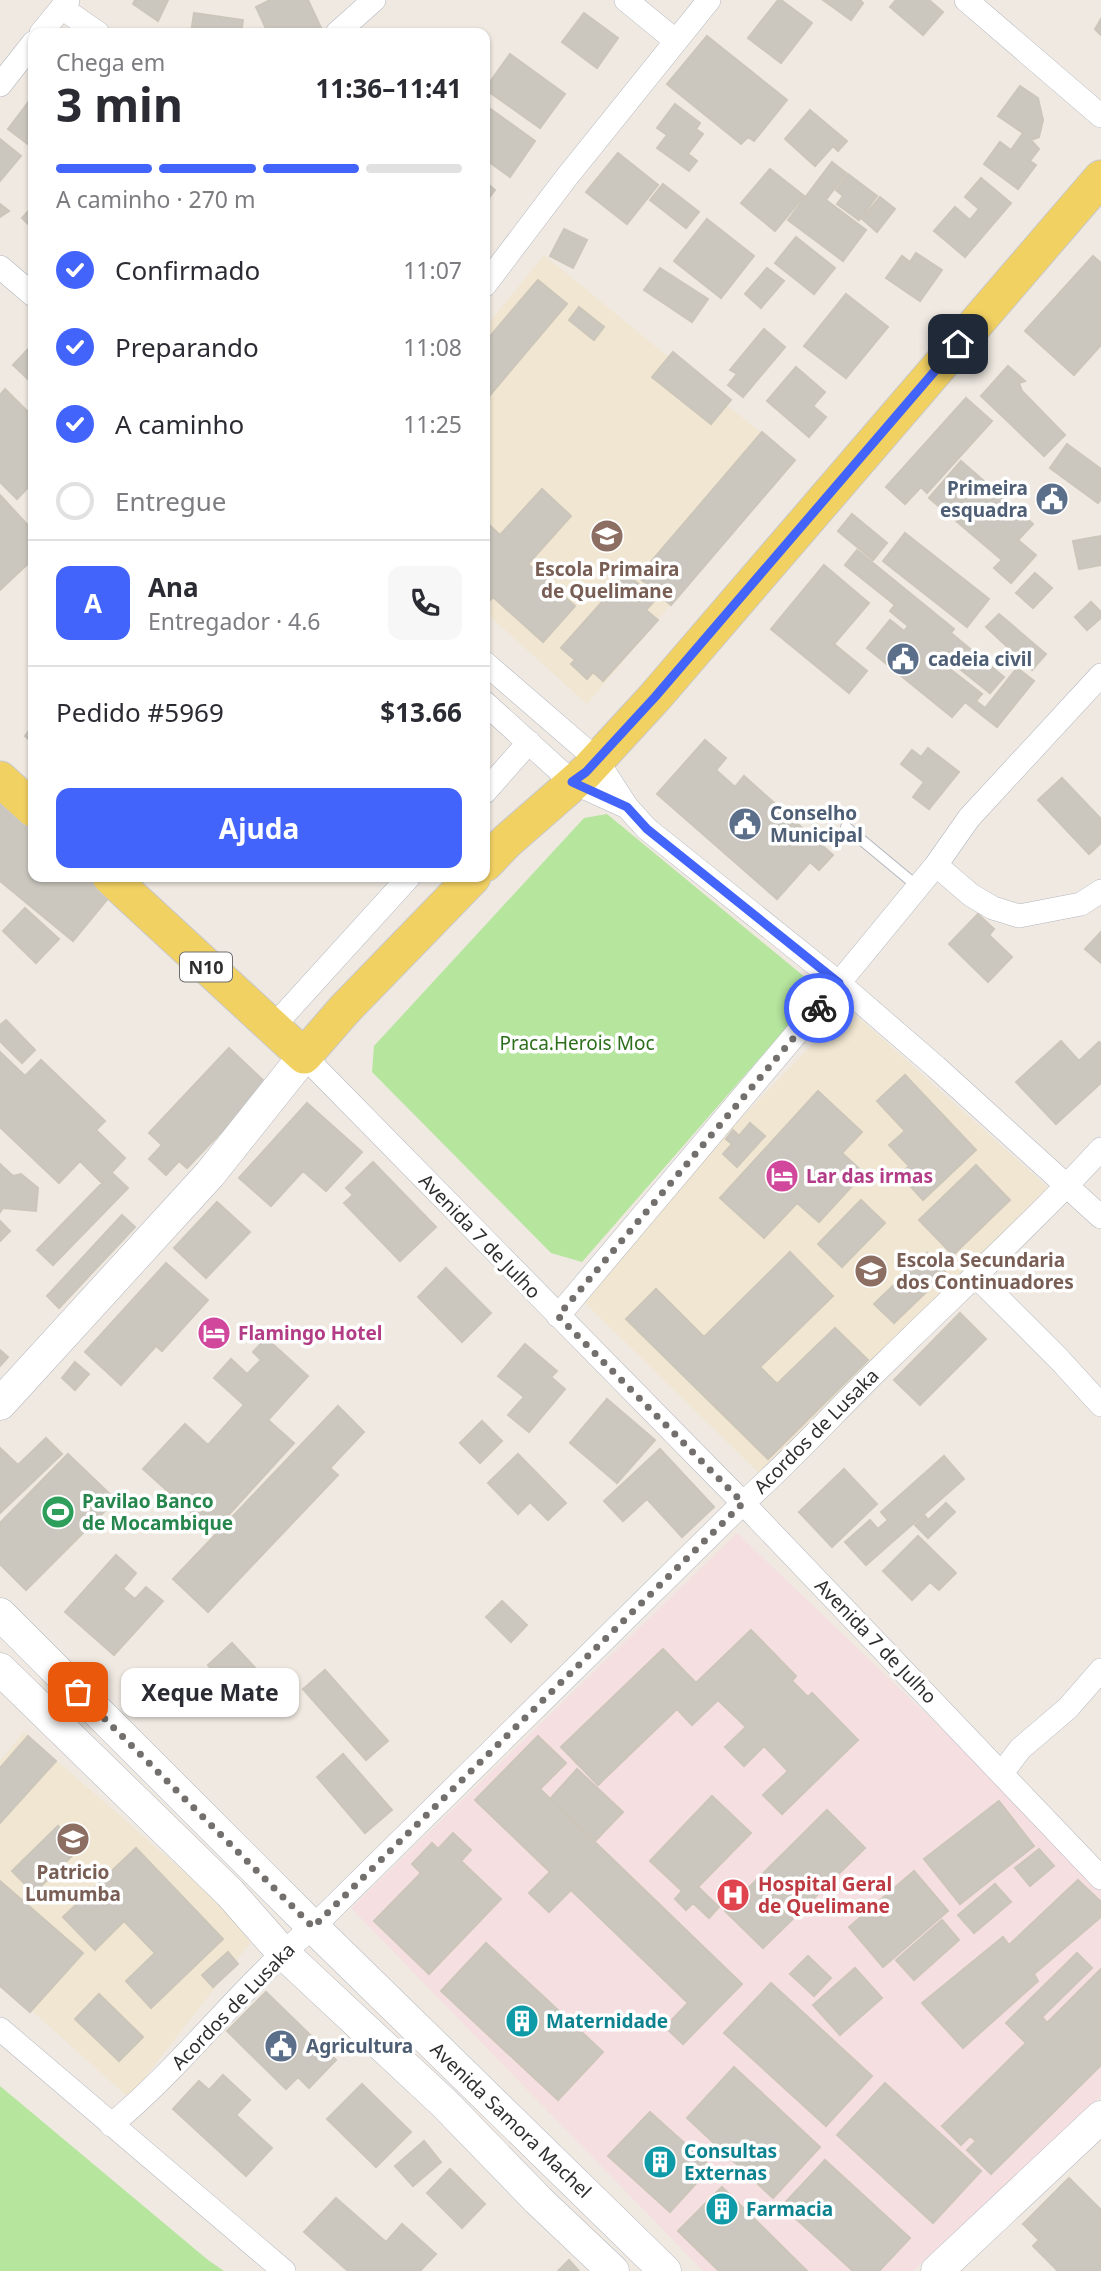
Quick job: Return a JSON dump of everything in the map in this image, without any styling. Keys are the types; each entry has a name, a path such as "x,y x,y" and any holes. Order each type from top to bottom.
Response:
{"main road":[{"path":"490,859 584,770 655,697 1101,178"},
{"path":"0,779 28,804"},
{"name":"Avenida 7 de Julho","path":"115,882 304,1056"},
{"path":"304,1056 344,1010 468,882"}],"street":[{"path":"343,28 374,0"},
{"path":"626,0 676,41"},
{"path":"490,278 566,178 709,0"},
{"path":"966,0 1101,116"},
{"path":"45,28 65,4 92,28"},
{"path":"0,85 28,49"},
{"path":"0,267 28,291"},
{"path":"490,668 584,770 627,807 647,829 839,983 1101,1217"},
{"path":"558,1316 839,983 936,865 969,818 1101,675"},
{"path":"490,708 529,741 584,770 627,807"},
{"path":"490,786 529,741"},
{"path":"936,865 971,895 993,908 1019,916 1081,904 1101,891"},
{"path":"272,1028 404,882"},
{"path":"0,1404 209,1174 304,1056"},
{"name":"Avenida 7 de Julho","path":"304,1056 743,1503 1101,1878"},
{"name":"Acordos de Lusaka","path":"111,2125 142,2100 282,1952 313,1927 743,1503 787,1464 1101,1149"},
{"path":"976,1276 1101,1405"},
{"name":"Avenida Samora Machel","path":"0,1614 313,1927 665,2271"},
{"name":"Avenida Samora Machel","path":"0,1669 230,1893 282,1952 445,2104 538,2200 613,2271"},
{"path":"1002,1773 1020,1749 1068,1708 1101,1670"},
{"path":"0,2029 284,2271"},
{"path":"937,2271 1101,2116"}],"lane":[{"path":"846,827 917,886"}],"shaded area":[{"name":"Escola Primaira de Quelimane","path":"544,255 793,459 587,704 490,617 490,322"},
{"path":"848,1008 1054,1193 765,1479 580,1298 714,1146"},
{"name":"Hospital Geral de Quelimane","path":"737,1533 1101,1881 1101,2096 913,2271 703,2271 351,1908"},
{"name":"Patricio Lumumba","path":"24,1732 245,1925 271,1916 129,2098 0,1982 0,1761"}],"green space":[{"name":"Praca.Herois Moc","path":"607,814 806,978 807,1004 582,1262 551,1253 372,1072 374,1046 584,818"},
{"path":"0,2086 208,2260 224,2271 0,2271"}],"building":[{"path":"135,0 168,0 158,21 133,4"},
{"path":"270,0 308,0 321,28 266,28 256,7"},
{"path":"778,0 812,23 781,63 748,38"},
{"path":"823,0 860,0 863,3 851,20"},
{"path":"896,0 929,0 943,12 923,35 890,7"},
{"path":"194,13 243,20 242,28 192,28"},
{"path":"584,13 618,38 597,68 562,42"},
{"path":"1101,19 1101,35 1095,29"},
{"path":"707,36 787,100 754,141 748,137 741,144 667,84"},
{"path":"510,54 565,94 540,128 490,93 490,82"},
{"path":"1020,86 1038,98 1043,120 1039,137 1031,140 1039,149 1030,161 1036,165 1018,189 984,164 1000,142 1011,150 1023,133 998,116"},
{"path":"28,103 28,144 8,129"},
{"path":"675,104 700,123 696,129 703,134 688,154 697,161 689,171 657,148 667,135 657,128"},
{"path":"490,109 535,141 510,177 490,163"},
{"path":"810,110 847,141 838,151 833,146 815,166 785,139"},
{"path":"0,139 21,156 0,181"},
{"path":"618,153 658,185 627,224 586,192"},
{"path":"832,162 846,173 826,200 866,230 843,261 788,220"},
{"path":"770,169 804,196 775,231 741,203"},
{"path":"848,174 877,196 859,220 837,204 843,196 836,190"},
{"path":"981,178 1011,203 965,257 934,231 955,207 970,220 979,209 965,197"},
{"path":"663,184 699,212 686,228 650,200"},
{"path":"880,197 895,209 877,232 862,219"},
{"path":"0,204 9,211 0,217"},
{"path":"28,211 28,224 22,218"},
{"path":"707,219 754,256 721,298 674,261"},
{"path":"564,229 587,240 573,268 550,256"},
{"path":"796,237 835,268 814,294 775,263"},
{"path":"916,253 942,270 920,301 886,278 902,256 910,262"},
{"path":"1093,256 1101,263 1101,345 1074,375 1025,331"},
{"path":"660,268 708,299 692,322 644,290"},
{"path":"767,268 784,281 761,308 745,294"},
{"path":"538,280 567,304 490,395 490,336"},
{"path":"846,294 888,327 846,378 804,346"},
{"path":"579,307 604,327 594,340 569,320"},
{"path":"764,329 785,347 743,397 728,385 737,374 730,370"},
{"path":"28,349 28,379 13,365"},
{"path":"673,352 731,400 711,424 652,377"},
{"path":"1008,366 1025,381 1019,383 1022,391 1000,414 981,396"},
{"path":"796,367 825,392 813,406 826,417 809,437 767,401"},
{"path":"5,389 28,412 28,487 17,499 0,482 0,395"},
{"path":"1022,391 1065,435 1044,456 1000,414"},
{"path":"966,398 992,421 927,493 921,487 905,504 886,487"},
{"path":"762,432 795,460 671,605 638,577"},
{"path":"1067,444 1101,469 1101,499 1098,503 1050,468"},
{"path":"961,461 1033,524 1018,540 1036,555 1011,583 994,568 1002,560 929,498"},
{"path":"542,489 571,516 528,564 575,606 543,642 493,597 490,600 490,526 500,535"},
{"path":"0,495 28,526 28,564 0,590"},
{"path":"852,514 887,543 873,560 838,531"},
{"path":"905,533 989,599 967,627 883,561"},
{"path":"1101,536 1101,565 1079,569 1073,541"},
{"path":"857,550 954,629 951,633 1004,677 990,693 941,654 937,659 982,694 976,701 985,708 1017,668 1034,681 997,727 965,702 952,717 867,648 890,620 904,631 908,626 890,611 895,605 845,565"},
{"path":"824,565 869,603 834,644 867,671 849,693 771,629"},
{"path":"1035,573 1052,588 1033,608 1016,593"},
{"path":"627,574 656,599 646,610 658,620 603,681 593,672 587,679 571,664 575,660 561,648"},
{"path":"1091,602 1101,612 1101,618 1087,630 1075,617"},
{"path":"999,614 1046,654 1032,670 986,627"},
{"name":"Conselho Municipal","path":"705,740 726,758 716,770 735,787 744,776 833,855 819,870 810,862 777,899 657,794"},
{"path":"928,748 959,772 929,809 913,797 924,782 901,764 912,750 921,757"},
{"path":"1062,778 1101,819 1101,843 1089,854 1038,800"},
{"path":"0,794 28,818 28,882 105,882 115,890 73,941 0,881"},
{"path":"25,908 59,939 36,963 3,931"},
{"path":"978,914 994,929 989,935 1012,957 988,982 949,944"},
{"path":"1101,932 1101,963 1085,949"},
{"path":"6,1020 35,1050 22,1063 0,1041 0,1025"},
{"path":"1061,1041 1079,1061 1099,1042 1101,1044 1101,1083 1056,1124 1016,1082"},
{"path":"229,1048 267,1084 187,1168 179,1161 166,1175 149,1159 162,1145 149,1133"},
{"path":"0,1052 25,1076 41,1060 105,1121 96,1130 125,1158 102,1183 80,1161 59,1183 0,1127"},
{"path":"905,1075 976,1150 923,1200 900,1175 909,1166 889,1145 905,1131 877,1101"},
{"path":"818,1091 862,1132 842,1153 864,1173 819,1222 797,1203 764,1238 720,1198"},
{"path":"307,1103 362,1152 326,1191 303,1171 271,1206 239,1178"},
{"path":"750,1123 765,1136 737,1167 723,1154 732,1144 726,1139 733,1130 739,1136"},
{"path":"373,1162 436,1227 400,1261 344,1203 353,1195 346,1188"},
{"path":"0,1164 13,1176 21,1174 38,1188 36,1211 3,1208 0,1212"},
{"path":"976,1165 1010,1200 953,1255 919,1220"},
{"path":"112,1173 128,1188 53,1265 37,1250"},
{"path":"861,1200 885,1223 842,1267 818,1244"},
{"path":"217,1202 250,1232 206,1278 174,1248"},
{"path":"122,1215 135,1227 59,1308 47,1296"},
{"path":"0,1221 10,1231 0,1241"},
{"path":"790,1252 833,1296 760,1367 777,1384 835,1328 868,1360 768,1459 626,1319 656,1289 704,1337"},
{"path":"927,1253 946,1273 894,1323 874,1304"},
{"path":"166,1263 208,1300 162,1351 156,1346 121,1385 85,1352"},
{"path":"446,1268 491,1313 462,1342 418,1297"},
{"path":"960,1313 986,1339 920,1405 894,1380"},
{"path":"266,1338 308,1376 268,1420 294,1443 213,1532 143,1469 185,1424 208,1445 244,1405 214,1378 231,1359 247,1374 261,1360 253,1352"},
{"path":"525,1344 557,1371 551,1377 565,1389 529,1432 508,1415 524,1397 498,1376"},
{"path":"0,1350 8,1357 0,1366"},
{"path":"75,1362 89,1374 75,1390 62,1378"},
{"path":"607,1399 655,1440 617,1483 570,1443"},
{"path":"338,1406 364,1432 330,1468 338,1475 208,1612 173,1579"},
{"path":"482,1421 502,1441 480,1463 460,1443"},
{"path":"46,1438 62,1454 0,1513 0,1448 18,1465"},
{"path":"660,1449 714,1507 682,1537 647,1499 623,1521 604,1501"},
{"name":"Pavilao Banco de Mocambique","path":"68,1454 116,1500 26,1590 0,1564 0,1523"},
{"path":"518,1454 566,1503 548,1520 530,1502 518,1514 488,1483"},
{"path":"944,1456 964,1479 866,1565 845,1542 870,1520 878,1529 888,1520 881,1512"},
{"path":"844,1469 877,1504 832,1547 799,1512"},
{"path":"946,1503 955,1512 928,1538 915,1525 925,1516 928,1520"},
{"path":"918,1536 956,1573 939,1590 930,1582 912,1600 883,1571"},
{"path":"116,1555 136,1573 123,1589 135,1599 146,1587 163,1601 114,1655 65,1612"},
{"path":"502,1601 527,1625 511,1642 486,1617"},
{"path":"751,1630 796,1676 792,1681 808,1697 812,1693 858,1740 782,1814 763,1795 788,1771 764,1746 744,1766 725,1747 746,1727 718,1700 692,1725 677,1709 598,1785 561,1747 663,1649 696,1683"},
{"path":"232,1643 273,1687 249,1709 208,1665"},
{"path":"325,1670 388,1741 366,1760 303,1689"},
{"path":"28,1736 56,1761 0,1823 0,1768"},
{"path":"538,1736 566,1763 540,1789 742,1984 683,2044 665,2027 688,2003 571,1890 549,1912 529,1893 550,1872 475,1800"},
{"path":"343,1754 392,1810 365,1833 317,1777"},
{"path":"577,1769 623,1812 596,1840 550,1799"},
{"path":"712,1796 751,1833 698,1887 719,1907 709,1918 693,1903 686,1910 675,1899 682,1891 650,1861"},
{"path":"999,1801 1034,1846 960,1904 924,1859"},
{"path":"827,1810 865,1848 763,1948 725,1911"},
{"path":"58,1826 80,1848 34,1893 12,1871"},
{"path":"453,1833 471,1850 461,1861 501,1899 429,1974 374,1921 421,1873 412,1864 432,1843 438,1849"},
{"path":"136,1848 223,1939 151,2008 126,1981 155,1953 124,1921 95,1950 63,1917"},
{"path":"1039,1849 1054,1866 1030,1886 1015,1868"},
{"path":"914,1871 948,1911 883,1967 849,1927"},
{"path":"1078,1880 1101,1902 1101,1917 1034,1974 1038,1981 963,2048 922,2003 1003,1937 1009,1945"},
{"path":"0,1881 83,1953 30,2012 0,1986"},
{"path":"995,1884 1011,1902 974,1933 958,1915"},
{"path":"942,1920 959,1940 914,1980 896,1960"},
{"name":"Maternidade","path":"486,1943 603,2052 558,2100 441,1991"},
{"path":"228,1952 238,1964 213,1987 202,1975"},
{"path":"1077,1953 1092,1968 1042,2017 1047,2023 1101,1969 1101,2065 991,2174 967,2150 976,2141 970,2136 961,2145 942,2126 1026,2043 1006,2023"},
{"path":"808,1956 831,1978 814,1996 790,1974"},
{"path":"855,1968 882,1998 840,2035 813,2005"},
{"path":"771,1983 872,2076 826,2126 724,2033"},
{"name":"Agricultura","path":"266,1992 336,2060 309,2088 298,2077 286,2089 227,2031"},
{"path":"99,1994 143,2037 119,2061 75,2019"},
{"path":"734,2067 820,2147 773,2198 687,2118"},
{"path":"223,2075 250,2100 236,2115 272,2148 246,2176 173,2109 199,2081 209,2090"},
{"path":"885,2083 981,2171 933,2223 837,2135"},
{"path":"362,2084 411,2132 376,2167 327,2119"},
{"name":"Consultas Externas","path":"650,2112 711,2167 670,2212 608,2156"},
{"path":"424,2141 441,2162 413,2186 395,2166"},
{"path":"825,2160 910,2238 879,2271 853,2271 782,2206"},
{"path":"450,2169 485,2204 462,2228 427,2193"},
{"path":"1069,2178 1101,2210 1101,2271 1058,2271 1033,2246 1039,2240 1023,2224"},
{"name":"Farmacia","path":"722,2187 807,2271 719,2271 678,2231"},
{"path":"336,2198 386,2242 402,2224 436,2254 420,2271 348,2271 304,2232"},
{"path":"569,2260 579,2271 558,2271"}],"way so far":[{"path":"78,1692 313,1927 743,1503 558,1316 819,1008"}],"place":[{"name":"Primeira esquadra","path":"1052,499"},
{"name":"Escola Primaira de Quelimane","path":"607,536"},
{"name":"cadeia civil","path":"903,659"},
{"name":"Conselho Municipal","path":"745,824"},
{"name":"Lar das irmas","path":"782,1176"},
{"name":"Escola Secundaria dos Continuadores","path":"871,1271"},
{"name":"Flamingo Hotel","path":"214,1333"},
{"name":"Pavilao Banco de Mocambique","path":"58,1512"},
{"name":"Xeque Mate","path":"78,1692"},
{"name":"Patricio Lumumba","path":"73,1839"},
{"name":"Hospital Geral de Quelimane","path":"733,1895"},
{"name":"Maternidade","path":"522,2021"},
{"name":"Agricultura","path":"281,2046"},
{"name":"Consultas Externas","path":"660,2162"},
{"name":"Farmacia","path":"722,2209"}],"route":[{"path":"819,1008 839,983 647,829 627,807 572,782 586,772 655,697 958,344"}]}
